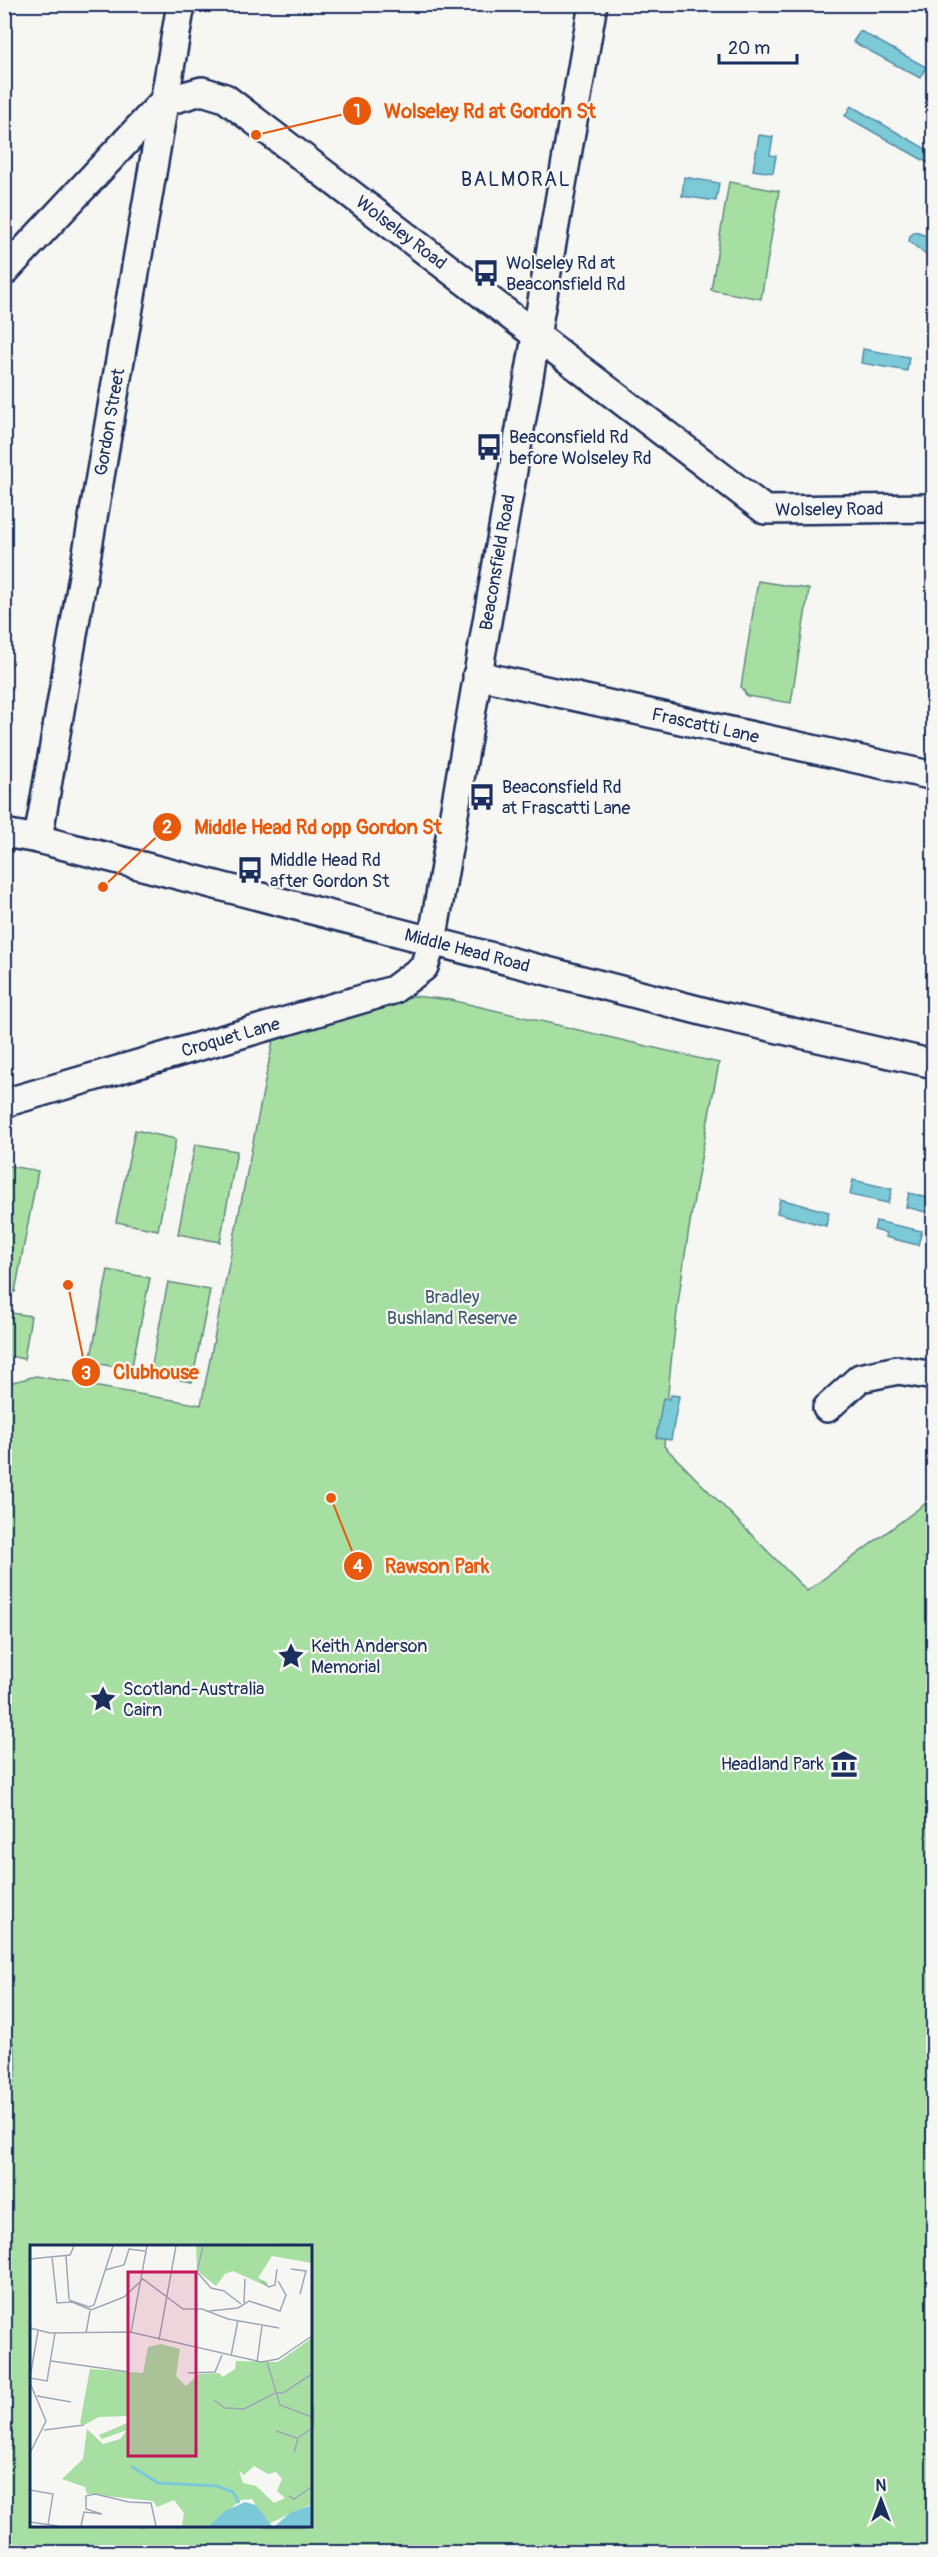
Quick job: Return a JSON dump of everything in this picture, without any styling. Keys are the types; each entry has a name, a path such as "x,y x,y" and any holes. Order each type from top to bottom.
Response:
{"street":[{"name":"Gordon Street","path":"38,839 181,4"},
{"name":"Beaconsfield Road","path":"432,942 593,4"},
{"name":"Wolseley Road","path":"163,102 202,91 225,98 765,510 933,508"},
{"path":"4,272 163,102"},
{"name":"Frascatti Lane","path":"477,675 933,776"},
{"name":"Middle Head Road","path":"4,833 38,839 717,1015 933,1064"},
{"name":"Croquet Lane","path":"4,1103 393,990 424,967 432,942"},
{"path":"827,1408 860,1378 898,1370 933,1376"}],"green space":[{"path":"729,182 779,191 761,299 711,290"},
{"path":"758,581 809,589 791,703 747,696 741,687"},
{"name":"Bradley Bushland Reserve","path":"413,996 451,1000 719,1063 678,1302 664,1446 807,1591 933,1498 933,2552 5,2552 4,2125 17,2067 5,1996 5,1384 36,1376 201,1405 273,1041"},
{"path":"135,1130 176,1139 158,1230 116,1222"},
{"path":"195,1144 237,1151 220,1242 178,1234"},
{"path":"4,1165 38,1171 15,1292 5,1290"},
{"path":"108,1270 150,1278 131,1370 90,1362"},
{"path":"168,1282 210,1290 192,1382 150,1374"},
{"path":"4,1312 31,1316 24,1359 5,1355"}],"water":[{"path":"860,31 926,67 920,78 853,42"},
{"path":"851,106 933,153 930,164 845,116"},
{"path":"759,135 773,137 770,155 776,156 773,173 753,170"},
{"path":"684,177 719,183 716,201 682,196"},
{"path":"915,232 933,238 933,261 909,241 910,236"},
{"path":"863,349 909,357 907,371 861,363"},
{"path":"853,1180 892,1189 888,1203 850,1195"},
{"path":"909,1193 933,1199 933,1214 906,1207"},
{"path":"780,1199 829,1212 826,1226 777,1213"},
{"path":"876,1221 922,1231 918,1245 885,1237 886,1233 874,1230"},
{"path":"671,1395 679,1396 671,1440 656,1438 663,1398 670,1399"}],"place":[{"name":"Wolseley Rd at Gordon St","path":"256,135"},
{"name":"Wolseley Rd at Beaconsfield Rd","path":"486,273"},
{"name":"Beaconsfield Rd before Wolseley Rd","path":"489,447"},
{"name":"Beaconsfield Rd at Frascatti Lane","path":"482,797"},
{"name":"Middle Head Rd after Gordon St","path":"250,870"},
{"name":"Middle Head Rd opp Gordon St","path":"103,887"},
{"name":"Clubhouse","path":"68,1285"},
{"name":"Rawson Park","path":"331,1498"},
{"name":"Keith Anderson Memorial","path":"291,1656"},
{"name":"Scotland-Australia Cairn","path":"103,1699"},
{"name":"Headland Park","path":"844,1764"}],"district":[{"name":"BALMORAL","path":"516,179"}]}
